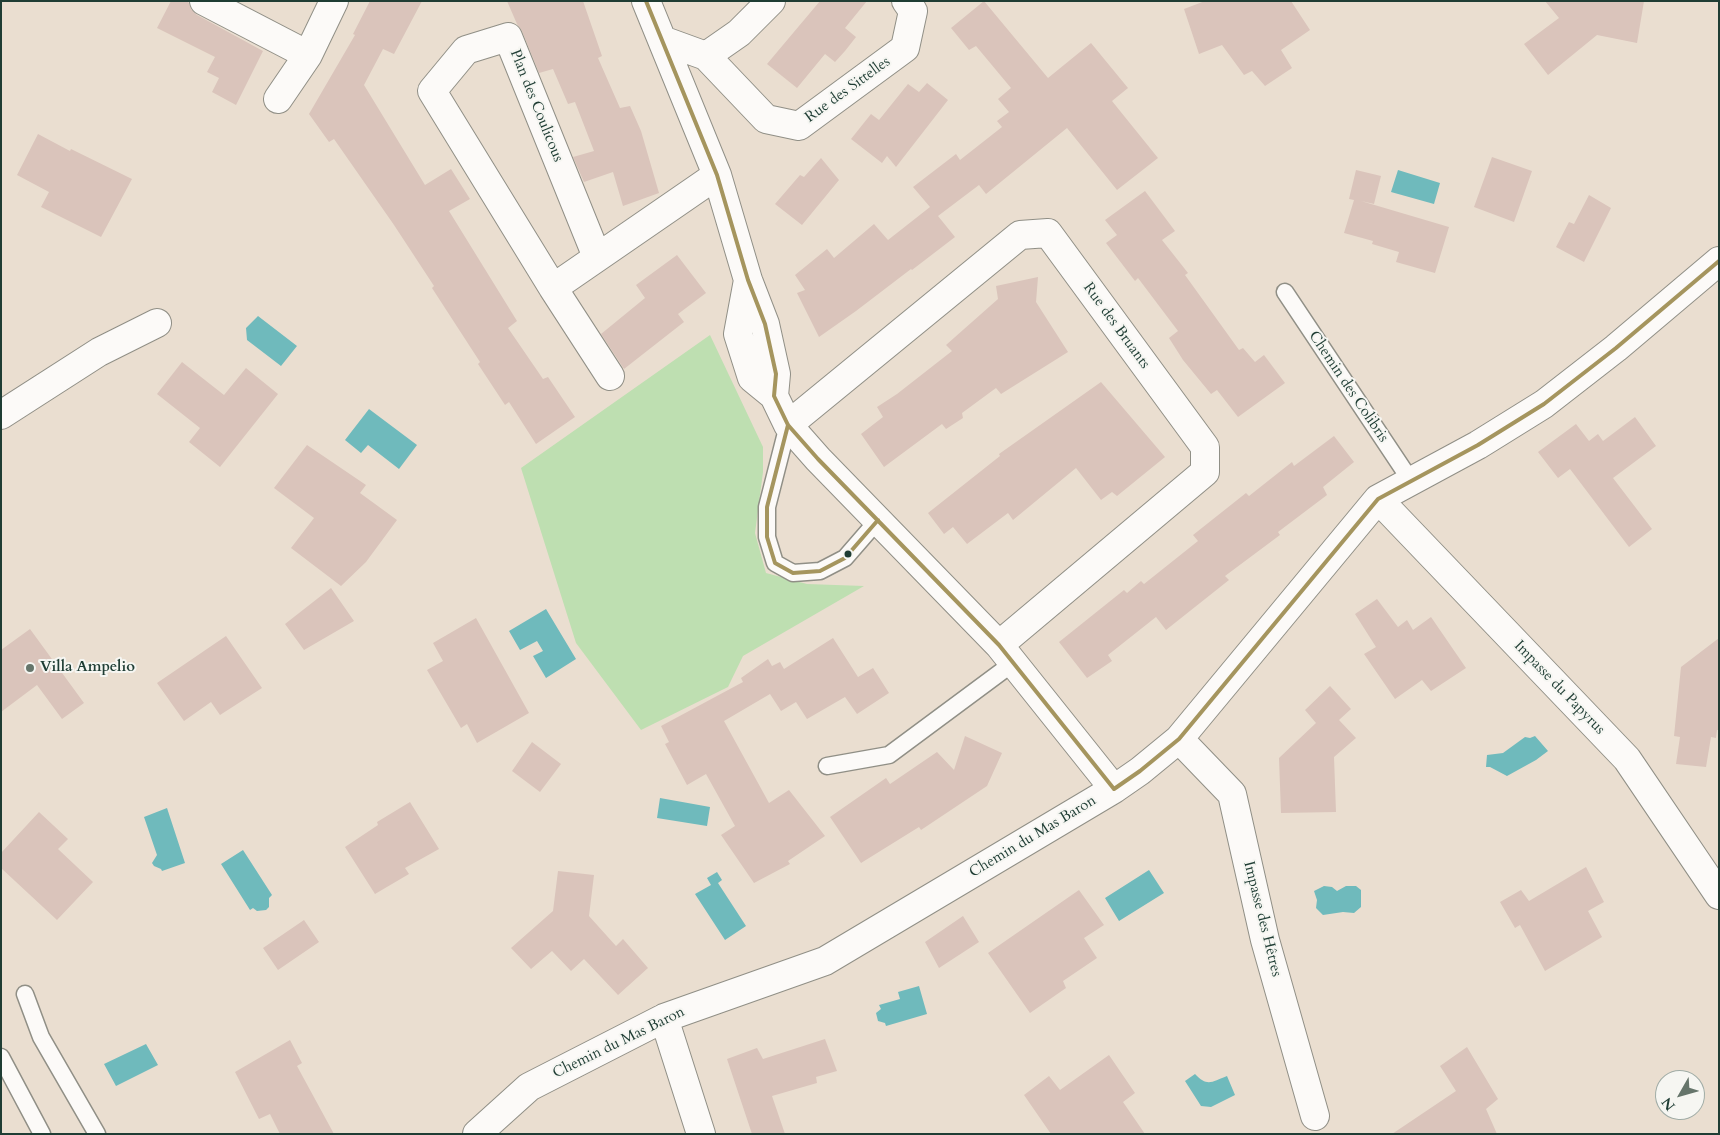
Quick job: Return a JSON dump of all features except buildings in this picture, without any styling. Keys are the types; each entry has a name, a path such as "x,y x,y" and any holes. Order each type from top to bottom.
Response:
{"street":[{"path":"204,1 308,55"},
{"path":"278,99 308,55 334,1"},
{"path":"646,1 718,175 748,280 738,334 752,378 774,396 788,425 818,459 1006,654 1114,789"},
{"path":"706,56 739,33 771,1"},
{"name":"Rue des Sittelles","path":"662,40 706,56 766,119 799,126 905,48 913,12 906,1"},
{"name":"Plan des Coulicous","path":"597,258 508,37 466,50 432,91 610,376"},
{"path":"554,288 718,175"},
{"name":"Rue des Bruants","path":"788,425 1020,235 1048,233 1205,447 1205,472 1006,654"},
{"name":"Chemin du Mas Baron","path":"477,1134 529,1087 664,1018 825,961 1140,772 1179,739 1378,499 1478,445 1544,404 1616,348 1719,261"},
{"path":"1,415 99,352 157,323"},
{"name":"Impasse du Papyrus","path":"1378,499 1627,759 1719,895"},
{"name":"Impasse des Hêtres","path":"1179,739 1232,794 1265,940 1315,1116"},
{"path":"664,1018 701,1134"}],"lane":[{"name":"Chemin des Colibris","path":"1285,292 1411,481"},
{"path":"788,425 767,507 767,537 775,563 793,573 820,571 845,558 878,520"},
{"path":"827,766 889,755 1006,654"},
{"path":"25,994 41,1037 97,1134"},
{"path":"1,1057 42,1134"}],"green space":[{"path":"710,335 763,447 763,472 755,533 766,573 807,584 864,586 743,656 728,687 641,730 576,643 521,468"}],"water":[{"path":"1398,170 1440,183 1434,204 1391,192"},
{"path":"258,316 297,346 281,366 247,340 246,328"},
{"path":"369,409 417,445 399,469 368,445 361,453 345,440"},
{"path":"546,609 576,659 546,678 533,656 543,651 537,641 520,650 509,631"},
{"path":"1535,736 1548,751 1536,760 1507,776 1490,767 1486,767 1487,755 1503,753 1525,737"},
{"path":"660,798 710,807 707,826 657,818"},
{"path":"167,808 185,863 162,871 152,863 157,855 144,817"},
{"path":"243,850 272,895 269,898 269,907 266,910 257,911 253,908 250,910 221,864"},
{"path":"1149,870 1164,893 1119,921 1105,898"},
{"path":"717,872 722,880 718,883 746,926 725,940 695,894 711,885 707,878"},
{"path":"1324,886 1332,887 1337,891 1346,886 1356,886 1361,890 1361,907 1354,913 1343,912 1323,915 1316,908 1317,900 1314,891"},
{"path":"919,986 927,1014 886,1026 885,1023 878,1021 876,1013 881,1009 879,1005 900,999 898,992"},
{"path":"146,1044 158,1065 116,1086 104,1064"},
{"path":"1195,1074 1206,1082 1227,1076 1235,1095 1211,1107 1201,1106 1185,1081"}],"transit line":[{"path":"646,1 717,175 748,280 765,324 776,374 774,396 788,425 818,459 999,645 1114,789"},
{"path":"1114,789 1140,771 1179,739 1378,499 1478,445 1544,404 1616,348 1719,261"},
{"path":"788,425 767,507 767,537 775,563 793,573 820,571 845,558 878,520"}],"place":[{"name":"Villa Ampelio","path":"30,668"}]}
